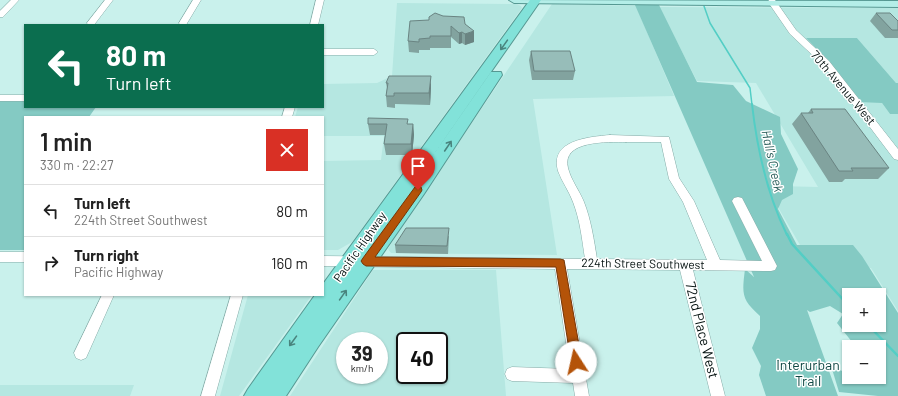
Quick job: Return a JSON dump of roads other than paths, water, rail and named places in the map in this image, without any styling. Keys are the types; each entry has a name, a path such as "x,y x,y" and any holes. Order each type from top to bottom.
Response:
{"highway":[{"name":"Pacific Highway","path":"274,396 432,144 536,0"},
{"name":"Pacific Highway","path":"255,396 359,261 418,190 547,0"}],"main road":[{"path":"514,0 898,4"},
{"path":"469,115 468,106 482,84 479,80"}],"street":[{"path":"0,15 15,0"},
{"path":"91,23 109,0"},
{"path":"183,23 197,0"},
{"path":"314,24 320,0"},
{"name":"70th Avenue West","path":"772,2 794,32 826,64 898,156"},
{"path":"324,52 374,52"},
{"path":"0,98 24,98"},
{"path":"592,264 583,216 578,200 562,166 563,155 570,147 583,142 603,140 665,139 674,179 688,201 716,266"},
{"name":"224th Street Southwest","path":"324,261 771,266 738,201"},
{"path":"1,258 24,257"},
{"path":"560,263 582,396"},
{"name":"72nd Place West","path":"685,264 718,396"},
{"path":"81,353 108,296"},
{"path":"208,396 237,296"},
{"path":"512,374 579,376"}],"waterway":[{"name":"Hall's Creek","path":"704,6 710,23 750,88 752,105"},
{"name":"Hall's Creek","path":"752,104 760,154 768,187 787,235"},
{"name":"Hall's Creek","path":"787,234 792,244 842,298"},
{"name":"Hall's Creek","path":"875,332 898,356"}],"park label":[{"name":"Interurban Trail","path":"808,374"}]}
